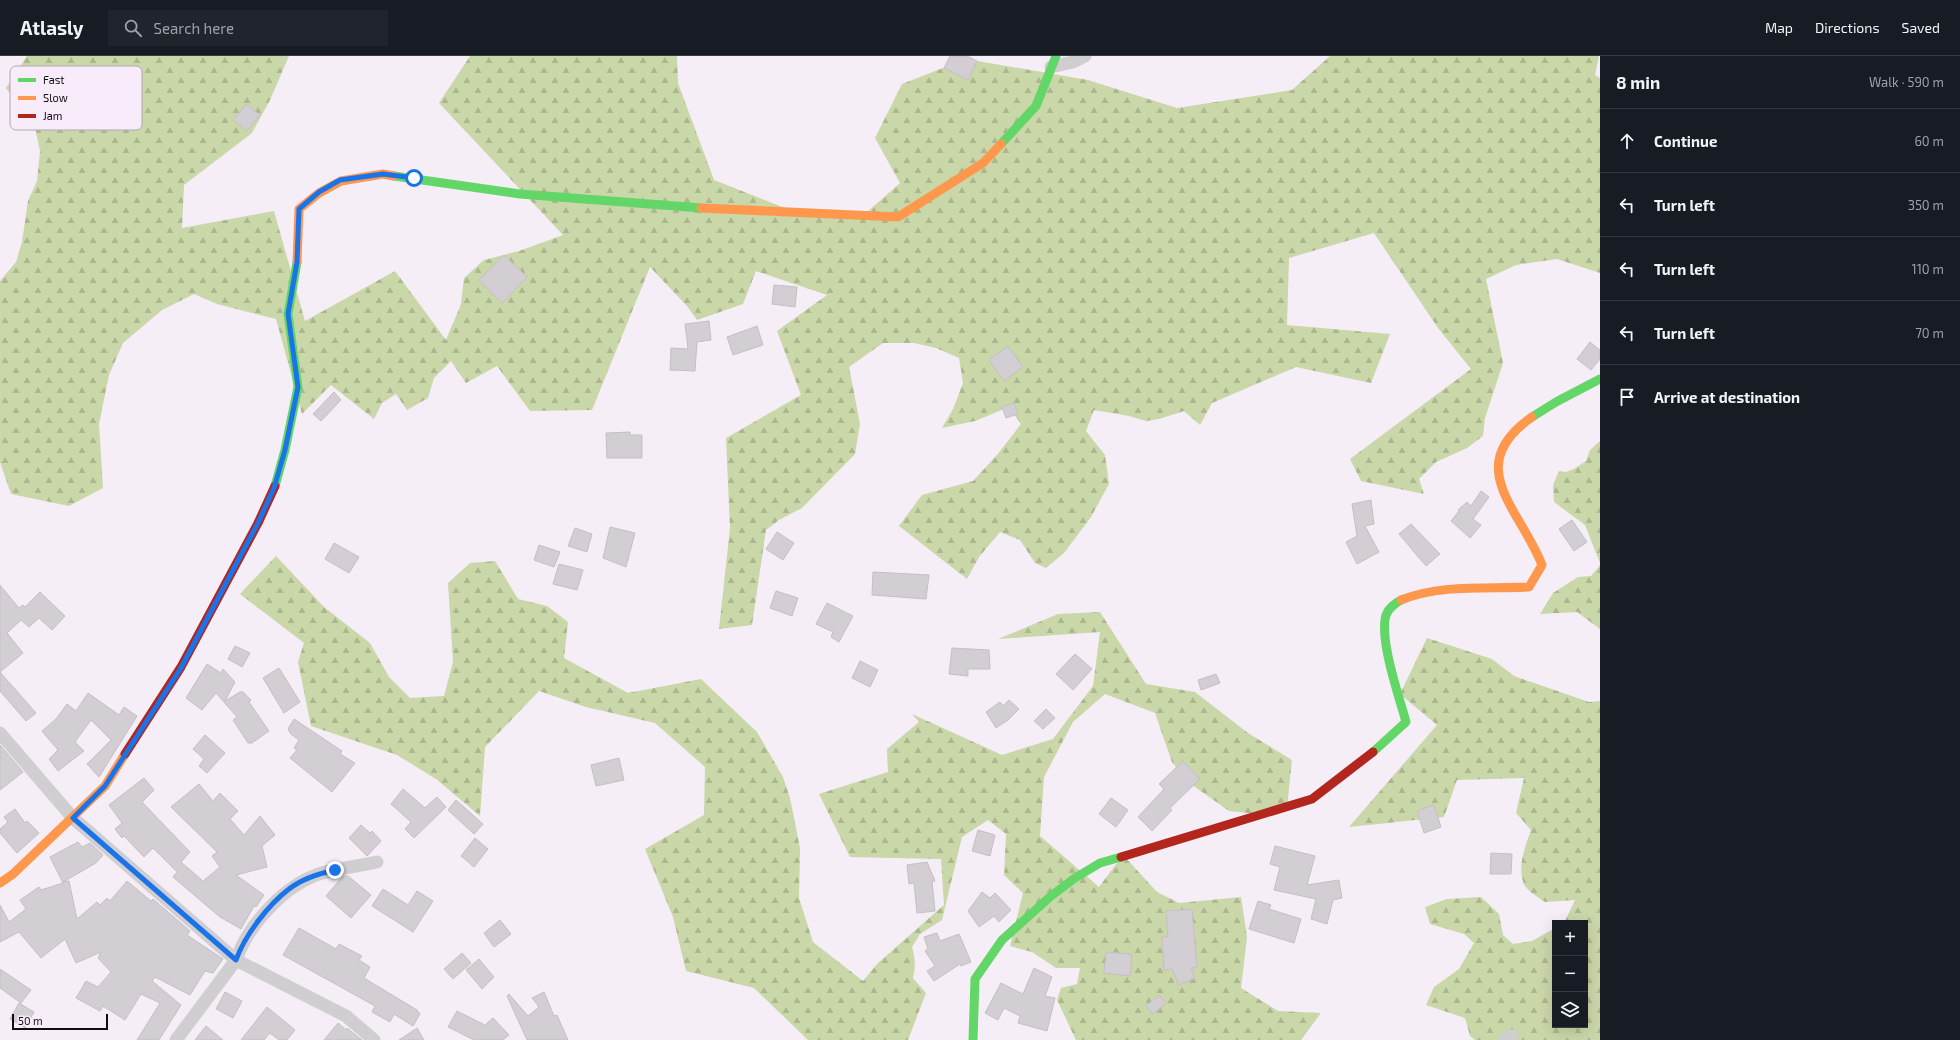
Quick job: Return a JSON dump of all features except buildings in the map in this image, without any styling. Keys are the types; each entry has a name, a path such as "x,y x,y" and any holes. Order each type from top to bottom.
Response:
{"street":[{"path":"0,883 13,874 105,786 181,668 254,530 274,488 285,450 298,387 288,314 297,262 299,209 319,192 340,180 383,174 520,194 709,209 898,217 983,163 1036,106 1054,62 1073,62 1084,56"},
{"path":"973,1040 975,979 1002,940 1051,896 1075,878 1100,863 1312,799 1365,760 1406,722 1386,644 1385,623 1388,609 1404,598 1441,590 1514,589 1529,587 1542,565 1538,553 1515,517 1500,479 1497,461 1500,451 1510,436 1532,416 1600,378"},
{"path":"0,733 73,818 236,960 346,1016 374,1040"},
{"path":"176,1040 236,960 238,953 262,916 290,888 322,873 377,862"}],"green space":[{"path":"27,56 289,56 270,100 252,133 184,185 182,228 274,211 305,321 395,271 446,340 461,304 464,278 484,260 519,251 563,235 439,103 470,56 677,56 678,83 714,180 803,215 865,214 900,183 875,138 902,84 966,59 1088,80 1177,108 1292,90 1330,56 1599,56 1595,75 1600,78 1600,273 1557,259 1516,265 1486,279 1503,363 1485,418 1483,436 1467,448 1436,462 1419,479 1424,494 1361,481 1350,459 1471,369 1438,328 1374,233 1289,258 1287,325 1390,334 1371,383 1296,367 1212,403 1200,425 1184,411 1159,419 1146,421 1129,416 1094,410 1086,431 1105,455 1109,484 1091,517 1064,553 1046,568 1035,563 1020,540 1000,532 979,557 967,579 899,526 922,495 973,481 997,455 1021,424 1009,407 975,421 942,428 953,409 963,383 959,358 936,348 914,343 883,343 849,367 860,424 855,454 802,508 779,520 766,530 752,625 719,629 730,528 726,438 801,395 777,331 827,295 756,271 743,304 697,320 687,306 650,267 592,410 530,411 497,366 466,383 451,361 434,378 428,398 407,410 396,394 382,403 374,419 331,385 302,414 276,319 217,304 194,294 162,310 123,343 109,375 99,424 103,488 69,506 11,494 0,462 0,281 16,262 22,242 28,201 37,181 40,151 36,130 142,130 142,66 20,66"},
{"path":"10,82 10,93 6,88"},
{"path":"1600,441 1600,563 1585,525 1554,502 1553,485 1559,471 1566,472 1574,469 1586,461 1590,450"},
{"path":"276,556 324,607 370,643 389,677 410,698 444,696 453,662 448,583 470,563 495,561 518,599 547,606 568,622 564,658 628,693 701,679 757,732 783,777 790,798 800,848 799,898 813,942 863,981 878,963 944,905 941,859 850,857 819,794 888,772 887,749 919,722 912,714 1002,755 1053,739 1093,686 1100,632 998,639 1058,614 1100,612 1146,684 1195,692 1248,733 1292,760 1287,808 1257,814 1229,811 1188,782 1172,762 1155,713 1105,694 1073,722 1044,777 1040,836 1099,887 1123,855 1157,892 1179,903 1241,897 1247,937 1241,988 1278,1011 1321,1013 1301,1040 1076,1040 1057,1000 1061,988 1077,984 1080,968 1056,968 1032,952 1010,946 1023,893 1004,875 1006,834 988,820 962,837 942,920 920,934 912,947 915,962 913,978 926,993 908,1040 808,1040 754,988 686,971 673,917 645,849 704,815 705,767 655,723 586,707 539,691 485,747 480,816 436,779 397,755 311,726 298,662 304,643 240,594"},
{"path":"1600,565 1600,629 1577,612 1540,614 1553,593 1578,577 1591,576"},
{"path":"1427,638 1492,659 1514,676 1589,702 1600,701 1600,1040 1475,1040 1470,1036 1465,1018 1426,1005 1434,987 1459,969 1474,943 1464,934 1430,924 1425,907 1447,899 1481,897 1499,914 1503,935 1513,944 1532,941 1552,930 1552,1028 1588,1028 1588,920 1565,920 1575,900 1545,902 1534,895 1525,886 1522,879 1521,865 1531,830 1516,813 1524,778 1457,780 1444,817 1349,827 1437,725 1400,694"}],"traffic: fast":[{"path":"1001,144 1036,106 1056,56"},
{"path":"394,176 520,194 701,208"},
{"path":"275,486 285,450 298,387 288,314 297,262"},
{"path":"1532,417 1556,402 1600,379"},
{"path":"1373,752 1406,722 1387,653 1385,639 1386,615 1394,604 1401,600"},
{"path":"973,1040 975,979 1002,940 1051,896 1075,878 1100,863 1121,857"}],"traffic: slow":[{"path":"701,208 898,217 983,163 1001,144"},
{"path":"297,262 299,209 319,193 341,181 383,174 394,176"},
{"path":"1401,600 1416,595 1448,589 1529,587 1542,565 1533,545 1502,489 1498,471 1501,453 1511,435 1532,417"},
{"path":"0,883 13,874 105,786 125,754"}],"traffic: jam":[{"path":"125,754 181,667 258,523 275,486"},
{"path":"1121,857 1312,799 1373,752"}],"route":[{"path":"335,870 322,873 290,888 262,916 238,953 236,960 73,818 105,786 181,668 258,523 274,488 285,450 298,387 288,314 297,262 299,209 319,192 340,180 383,174 414,178"}]}
